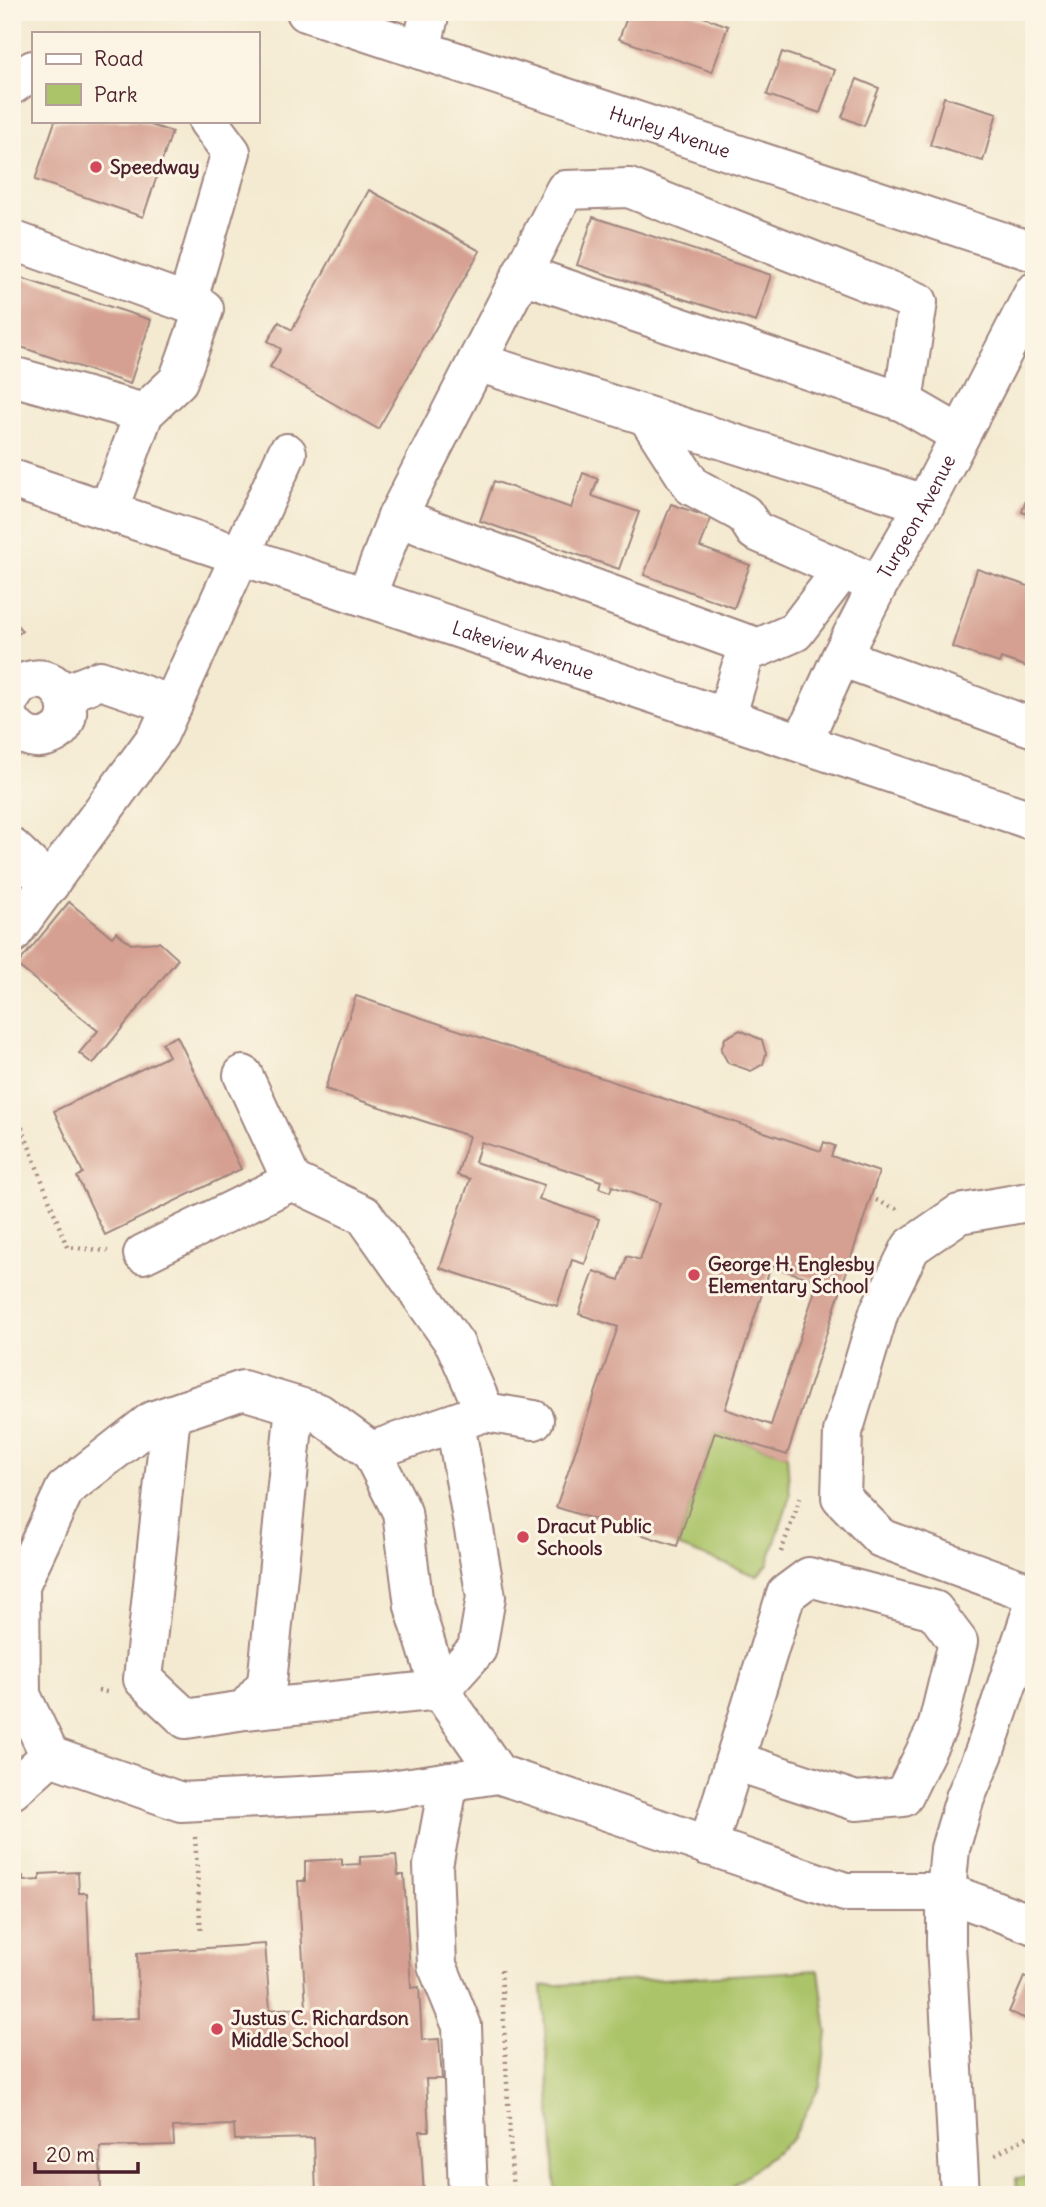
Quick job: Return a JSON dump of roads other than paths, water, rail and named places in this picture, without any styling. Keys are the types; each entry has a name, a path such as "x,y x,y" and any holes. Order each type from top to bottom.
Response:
{"street":[{"name":"Hurley Avenue","path":"306,12 1034,253"},
{"path":"421,50 430,12"},
{"path":"12,85 32,71"},
{"path":"187,303 231,152 209,122"},
{"path":"366,597 397,517 565,190 629,188 918,302 903,402"},
{"path":"12,240 204,309 178,381 144,413 108,511"},
{"path":"522,274 903,402 960,435"},
{"name":"Turgeon Avenue","path":"802,743 841,657 878,585 925,504 1034,292"},
{"path":"477,362 925,504"},
{"path":"12,376 144,413"},
{"path":"648,416 692,486 744,514 755,531 878,585"},
{"path":"12,934 159,734 287,453"},
{"name":"Lakeview Avenue","path":"12,479 1034,821"},
{"path":"397,517 758,648 795,632 843,569"},
{"path":"726,718 748,644"},
{"path":"841,657 1034,727"},
{"path":"12,696 24,683 35,679 46,680 57,686 68,705 67,717 62,727 53,735 30,738 12,723"},
{"path":"64,694 100,680 173,705"},
{"path":"12,848 50,884"},
{"path":"171,1415 144,1679 186,1719 245,1710 440,1690 478,1649 486,1597 470,1418 455,1344 364,1214 292,1181 243,1074"},
{"path":"143,1254 292,1181"},
{"path":"1034,1201 959,1214 911,1247 879,1312 843,1432 841,1497 881,1538 1034,1594"},
{"path":"498,1774 440,1690 414,1606 402,1512 371,1451 319,1413 243,1390 152,1421 65,1489 20,1585 21,1695 50,1756 181,1802 377,1792 498,1774 845,1892 946,1892 1034,1925"},
{"path":"245,1710 267,1683 295,1406"},
{"path":"371,1451 470,1418 534,1420"},
{"path":"708,1846 786,1594 809,1577 934,1609 958,1642 937,1728 903,1797 856,1801 735,1761"},
{"path":"960,2195 946,1944 946,1892 950,1849 965,1798 984,1754 1034,1605"},
{"path":"12,1790 50,1756"},
{"path":"449,1781 433,1866 437,1965 462,2026 468,2195"}],"place":[{"name":"Speedway","path":"96,167"},
{"name":"George H. Englesby Elementary School","path":"694,1275"},
{"name":"Dracut Public Schools","path":"523,1537"},
{"name":"Justus C. Richardson Middle School","path":"217,2029"}]}
